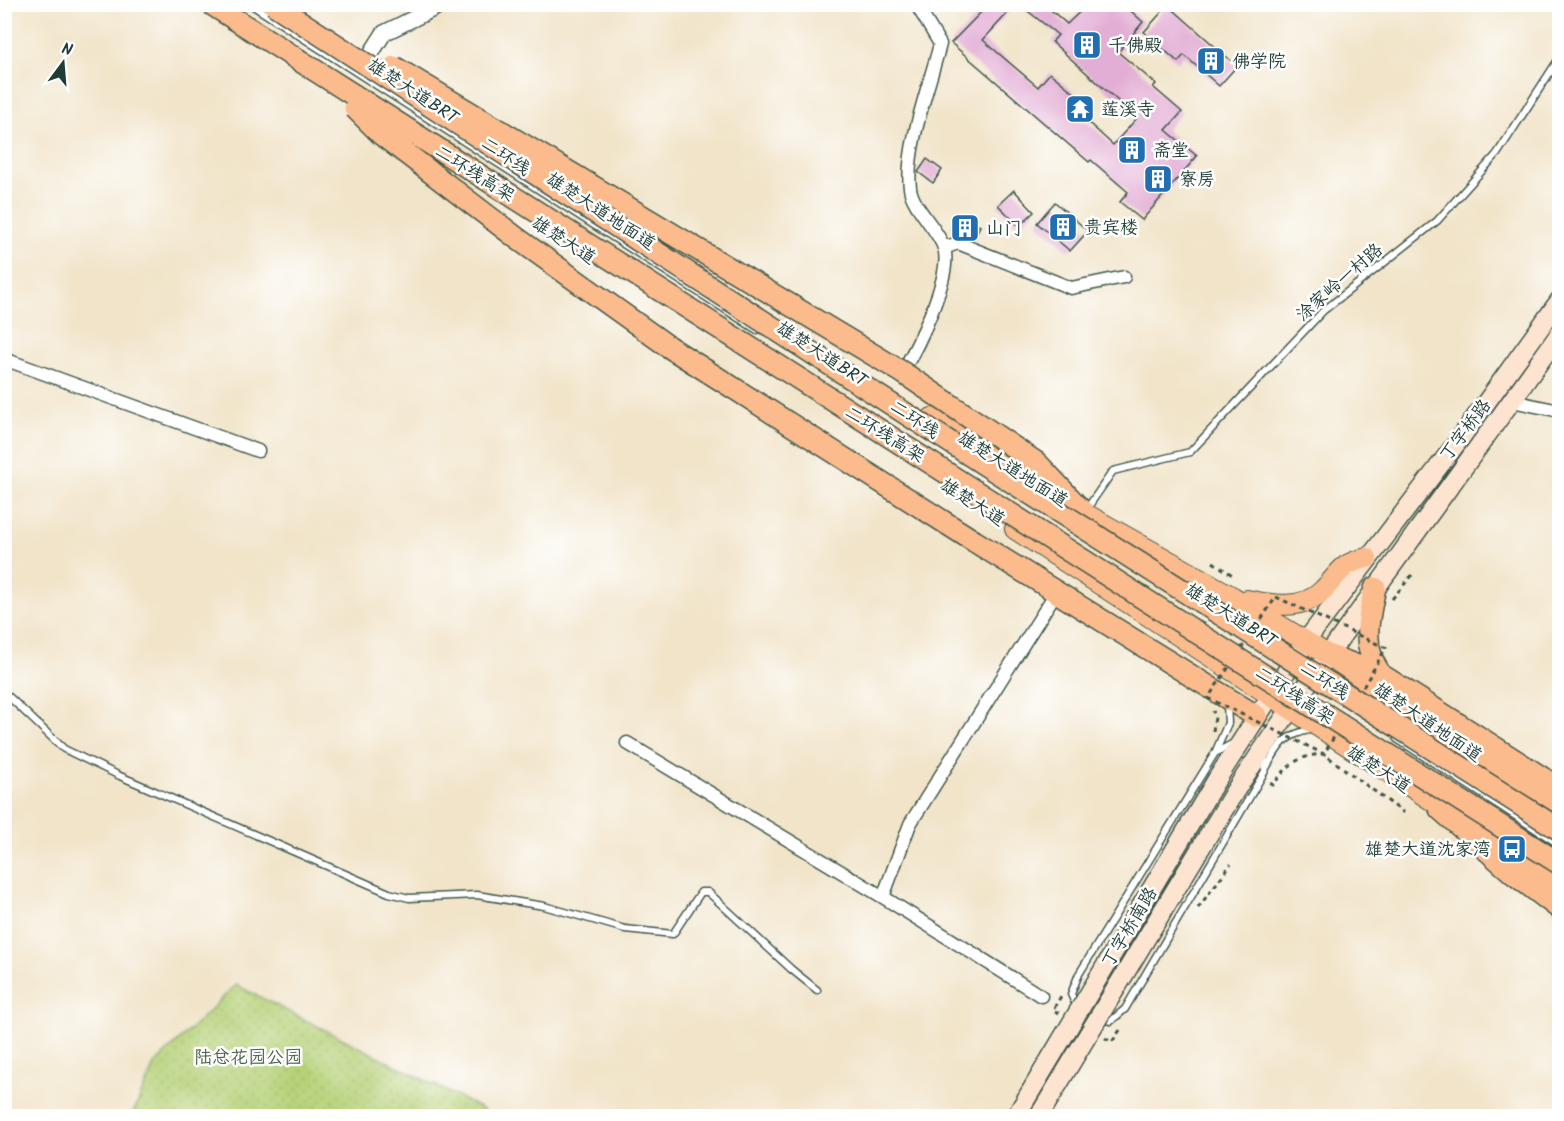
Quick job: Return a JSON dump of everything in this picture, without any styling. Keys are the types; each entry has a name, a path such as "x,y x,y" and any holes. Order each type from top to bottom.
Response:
{"highway":[{"name":"二环线高架","path":"211,4 332,84 1560,864"},
{"name":"二环线","path":"273,4 359,55 982,463 1560,830"},
{"path":"359,55 399,69 902,372 1037,463 1084,513"},
{"path":"332,84 382,135 518,239 660,340 1057,591 1218,698 1256,716"},
{"path":"1382,595 1366,634 1370,656 1560,789"},
{"path":"1328,655 1386,666"},
{"path":"1440,809 1514,874 1560,909"}],"main road":[{"name":"雄楚大道","path":"205,4 344,93 592,259 753,359 1440,809 1560,884"},
{"name":"雄楚大道地面道","path":"287,4 359,55 589,204 1084,513 1306,641 1560,812"},
{"name":"丁字桥路","path":"1299,675 1306,641 1462,436 1560,300"},
{"name":"丁字桥路","path":"1299,675 1328,655 1382,595 1560,333"},
{"path":"1233,597 1279,605 1301,603 1321,593 1348,562 1367,558"},
{"name":"丁字桥南路","path":"1016,1116 1216,779 1256,716 1269,696 1299,675"},
{"name":"丁字桥南路","path":"1039,1116 1235,791 1290,710 1299,675"}],"street":[{"path":"359,55 384,33 443,4"},
{"path":"902,372 918,346 945,270 944,248 910,190 910,157 940,44 916,4"},
{"path":"944,248 959,240 1071,288 1124,277"},
{"path":"4,359 258,451"},
{"path":"1512,401 1560,411"},
{"path":"883,897 910,824 1057,591"},
{"path":"627,743 883,897 1041,996"}],"lane":[{"name":"雄楚大道BRT","path":"250,4 762,333"},
{"name":"涂家岭一村路","path":"1084,513 1113,471 1190,452 1323,311 1437,221 1497,154 1560,57"},
{"path":"4,692 64,749 389,893 409,898 477,895 544,906 625,929 673,934 701,892 708,892 817,990"},
{"path":"1218,698 1228,723 1215,753 1079,974 1071,994 1076,1008 1092,1018 1111,1021 1125,1009 1282,741 1297,732 1318,728"},
{"path":"1389,734 1560,845"},
{"path":"1215,753 1242,738"},
{"path":"1264,748 1265,771"}],"path":[{"path":"1382,595 1412,575"},
{"path":"1212,734 1218,698 1276,597 1386,648"},
{"path":"1382,639 1386,648 1386,666"},
{"path":"1201,692 1218,698"},
{"path":"1280,776 1285,768 1304,755 1324,753 1404,813"}],"green space":[{"name":"陆总花园公园","path":"236,985 484,1110 479,1116 132,1116 154,1065"}],"building":[{"path":"989,4 1016,4 983,40 1038,87 1050,73 1078,96 1070,106 1113,145 1137,118 1052,42 1058,35 1019,4 1044,4 1067,24 1088,4 1123,4 1143,22 1118,52 1156,84 1153,87 1182,112 1166,130 1197,156 1142,220 1120,202 1128,192 1091,160 1089,162 951,43"},
{"path":"1168,5 1237,66 1219,86 1184,55 1178,62 1144,32"},
{"path":"927,159 942,170 933,183 918,172"},
{"path":"1014,190 1034,212 1019,226 998,205"},
{"name":"贵宾楼","path":"1055,202 1088,231 1070,251 1037,223"},
{"name":"山门","path":"957,216 980,226 974,239 951,229"}],"place":[{"name":"千佛殿","path":"1087,45"},
{"name":"佛学院","path":"1211,61"},
{"name":"莲溪寺","path":"1080,109"},
{"name":"斋堂","path":"1132,150"},
{"name":"寮房","path":"1158,179"},
{"name":"贵宾楼","path":"1063,227"},
{"name":"山门","path":"965,228"},
{"name":"雄楚大道沈家湾","path":"1512,849"}]}
